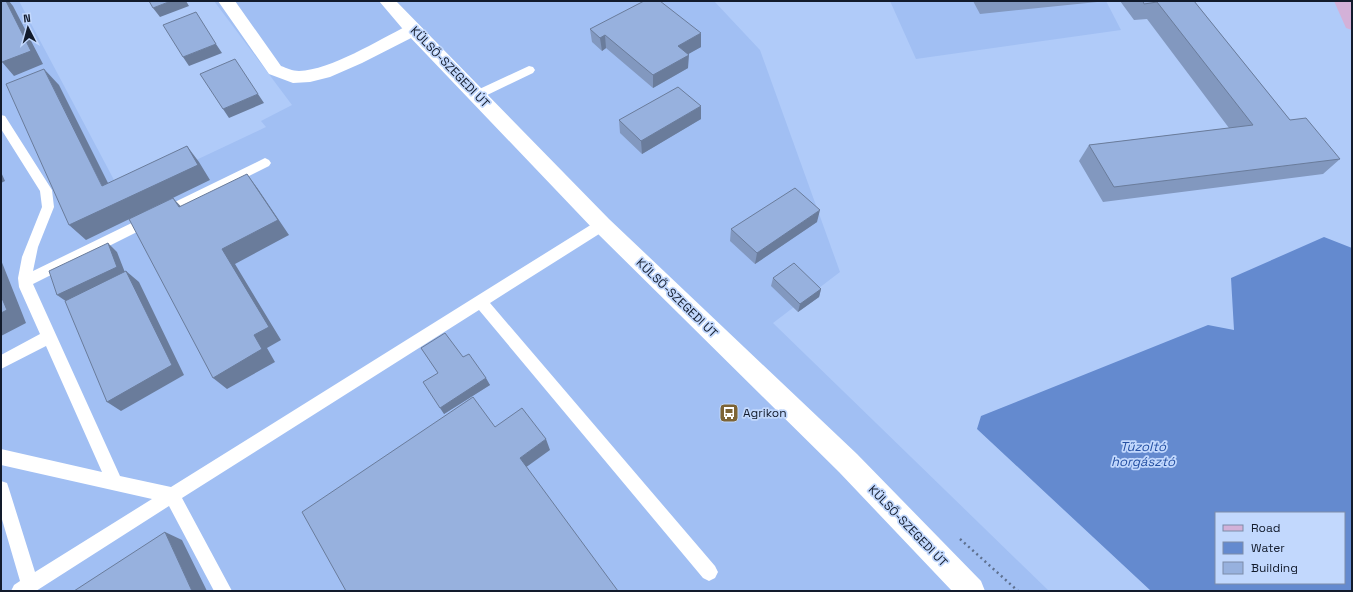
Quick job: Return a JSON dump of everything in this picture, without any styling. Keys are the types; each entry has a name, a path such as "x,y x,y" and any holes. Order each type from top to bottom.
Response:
{"main road":[{"path":"1342,1 1352,24"}],"street":[{"path":"226,1 275,70 284,75 299,77 328,71 412,30"},
{"name":"KÜLSŐ-SZEGEDI ÚT","path":"387,1 412,30 602,225 848,463 971,591"}],"lane":[{"path":"477,95 529,70"},
{"path":"1,119 46,190 48,200 48,207 26,265 26,287 115,482"},
{"path":"25,281 266,163"},
{"path":"1,489 25,588 602,225"},
{"path":"480,301 709,572"},
{"path":"1,362 49,337"},
{"path":"1,457 172,495 223,591"}],"shaded area":[{"path":"1,1 19,1 122,195 266,127 261,121 292,105 214,1 714,1 760,50 840,272 773,323 1049,591 1,591"},
{"path":"890,1 1106,1 1121,30 916,59"}],"water":[{"name":"Tűzoltó horgásztó","path":"1324,237 1352,248 1352,591 1151,591 977,429 981,416 1208,325 1234,330 1231,278"}],"building":[{"path":"1,1 6,1 31,51 2,62 1,61"},
{"path":"149,1 171,1 153,8"},
{"path":"644,1 660,1 701,33 678,46 689,55 653,75 605,35 600,38 590,29"},
{"path":"1143,1 1194,1 1290,120 1306,118 1340,159 1114,187 1089,145 1253,125 1157,2 1144,4"},
{"path":"196,12 216,44 183,57 163,25"},
{"path":"235,59 258,94 223,109 200,74"},
{"path":"44,69 102,186 187,146 198,165 69,225 6,84"},
{"path":"678,87 701,106 641,141 619,120"},
{"path":"247,174 278,220 222,249 269,327 254,335 262,349 213,378 129,219 173,198 179,207"},
{"path":"795,188 820,210 757,253 731,229"},
{"path":"108,243 117,267 57,295 49,271"},
{"path":"794,263 821,289 800,304 773,278"},
{"path":"126,271 172,365 107,402 65,301"},
{"path":"1,296 7,310 1,313"},
{"path":"445,333 463,357 469,354 486,378 440,408 423,382 438,373 421,348"},
{"path":"473,397 495,427 522,408 546,439 520,458 618,591 346,591 302,512"},
{"path":"165,532 192,591 74,591"}],"place":[{"name":"Agrikon","path":"729,413"}]}
